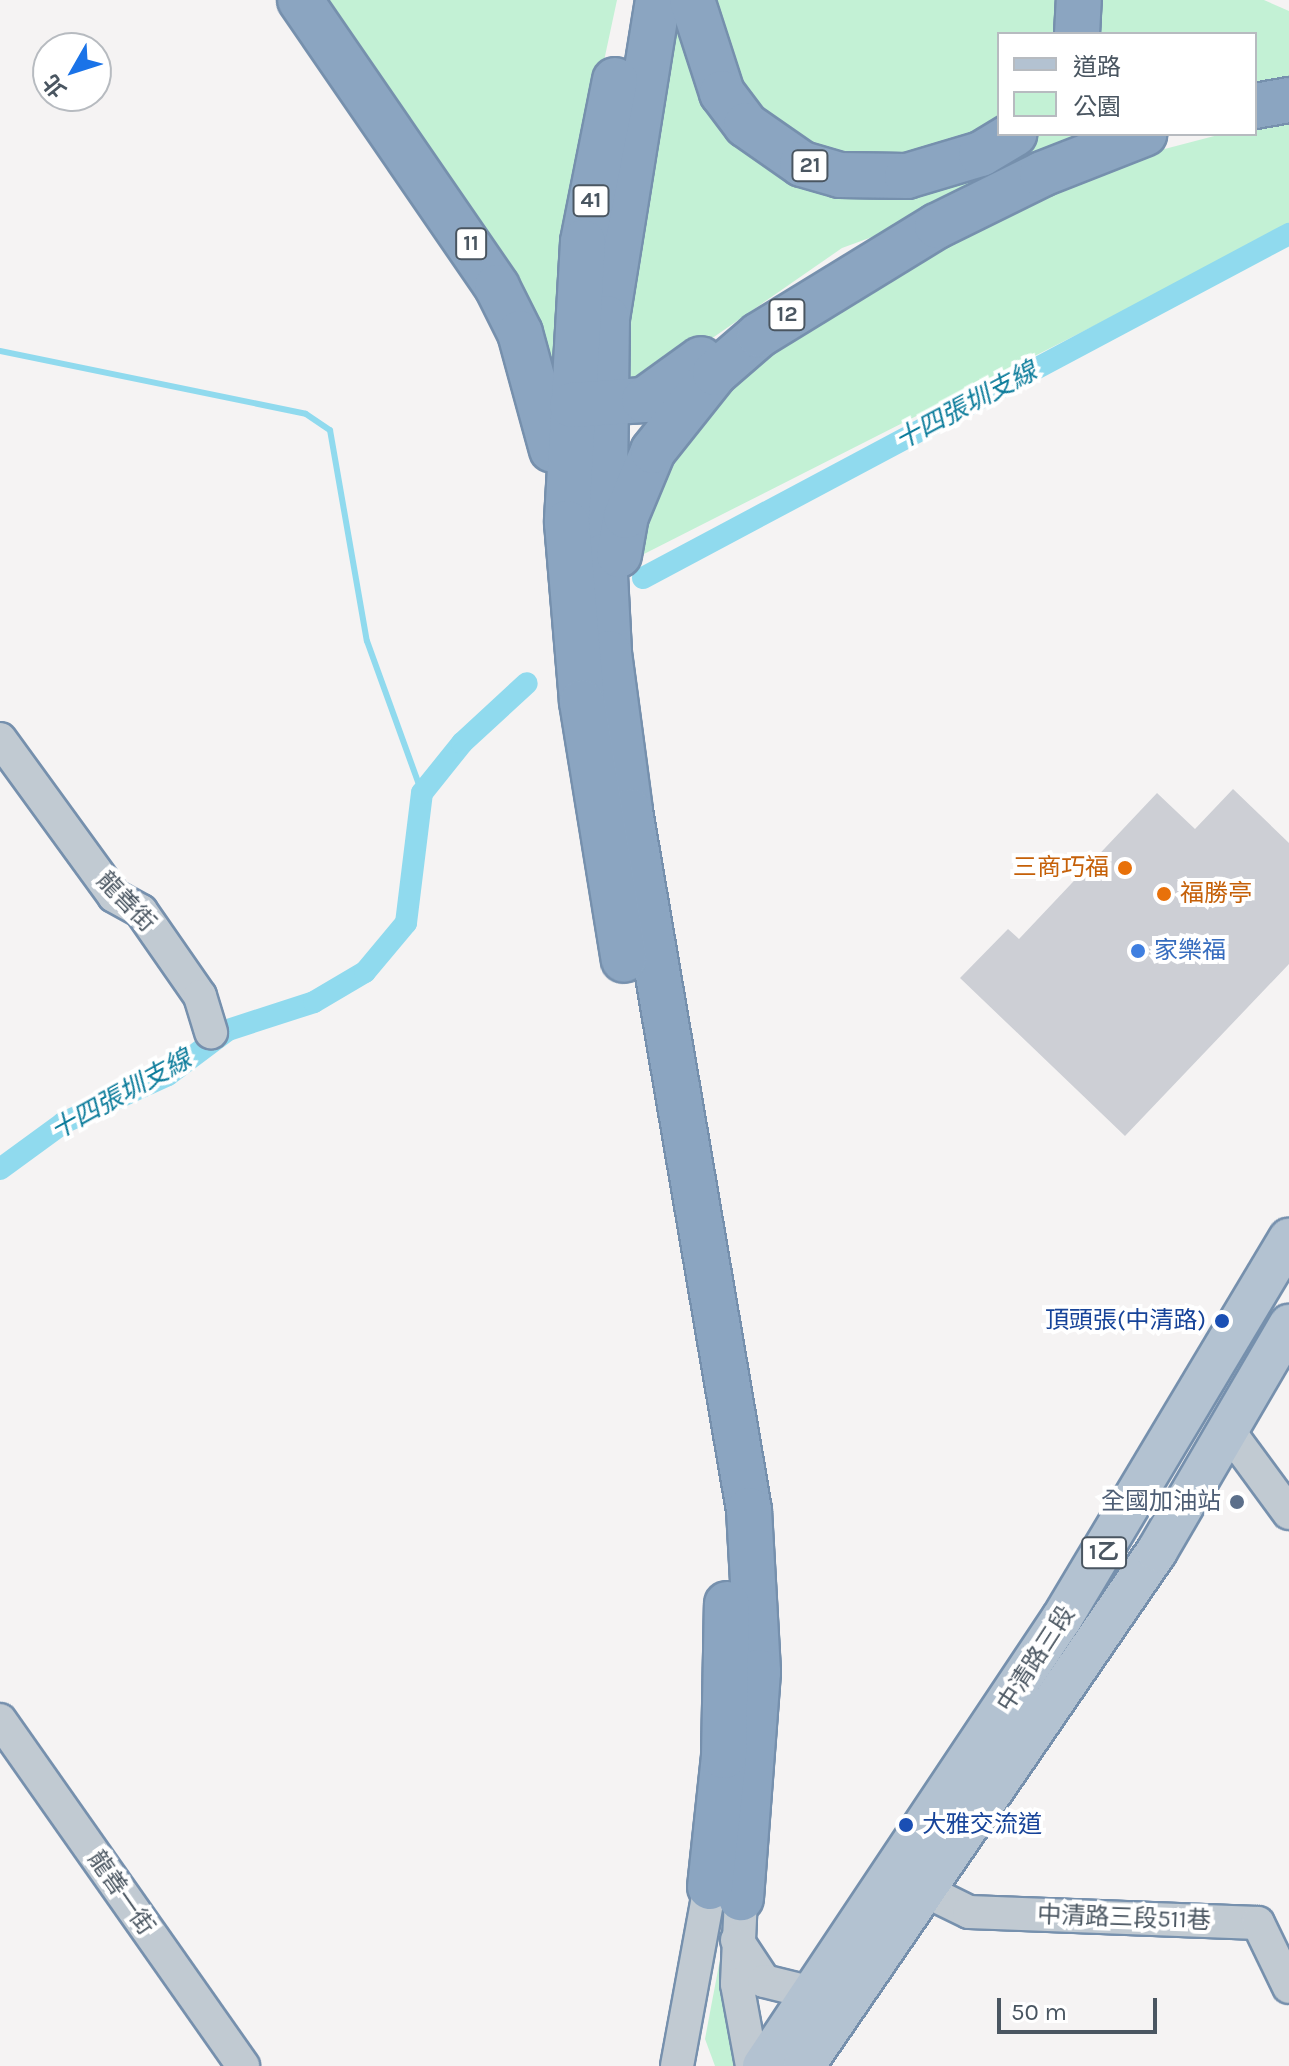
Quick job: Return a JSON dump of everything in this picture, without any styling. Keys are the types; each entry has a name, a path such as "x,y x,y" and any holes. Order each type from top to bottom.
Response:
{"highway":[{"name":"11","path":"300,0 497,287 542,402 567,523"},
{"name":"41","path":"586,406 583,242 633,0"},
{"path":"658,0 607,318 586,406 567,523 595,799 701,1370 721,1510 729,1908"},
{"name":"21","path":"692,0 722,93 746,125 802,164 853,177 907,176 969,159 1010,136"},
{"path":"1077,32 1079,0"},
{"path":"1257,106 1289,100"},
{"name":"12","path":"609,653 626,516 653,451 679,412 715,373 808,300 937,226 1140,136"},
{"path":"586,406 644,400 793,289 937,226"},
{"path":"586,406 609,653 649,929 748,1495 758,1672 729,1908"}],"main road":[{"name":"中清路三段","path":"763,2066 1062,1618 1289,1239"},
{"name":"中清路三段","path":"804,2066 1096,1639 1228,1430 1289,1325"},
{"path":"1062,1618 1096,1639"}],"street":[{"name":"龍善街","path":"0,739 114,896 141,911 200,996 211,1032"},
{"path":"1228,1430 1289,1513"},
{"name":"龍善一街","path":"0,1720 243,2066"},
{"name":"中清路三段511巷","path":"926,1891 969,1912 1258,1923 1289,1987"},
{"path":"729,1908 764,1981 813,1993"},
{"path":"677,2066 690,2017 729,1908"},
{"path":"729,1908 737,1984 752,2066"},
{"path":"690,2017 700,2066"}],"green space":[{"path":"323,0 617,0 576,192 559,396"},
{"path":"673,0 706,70 819,176 1020,136 1095,136 946,210 842,248 698,348 623,387 631,209"},
{"path":"706,0 1076,0 1075,32 997,32 997,143 831,163 740,98"},
{"path":"1091,0 1264,0 1289,11 1289,87 1257,91 1257,32 1089,32"},
{"path":"1289,116 1289,227 644,554 630,555 659,457 789,326 1088,169 1214,136 1257,136 1257,124"},
{"path":"721,1954 736,2063 733,2066 715,2066 705,2039"}],"building":[{"name":"家樂福","path":"1233,789 1289,843 1289,964 1125,1136 960,978 1008,929 1019,939 1157,793 1195,829"}],"waterway":[{"name":"十四張圳支線","path":"643,578 1289,234"},
{"path":"0,351 306,414 330,430 367,641 422,793"},
{"name":"十四張圳支線","path":"0,1169 63,1123 168,1075 228,1030 314,1002 365,972 406,923 422,793 462,743 527,683"}],"place":[{"name":"三商巧福","path":"1125,868"},
{"name":"福勝亭","path":"1164,894"},
{"name":"家樂福","path":"1138,951"},
{"name":"頂頭張(中清路)","path":"1222,1321"},
{"name":"全國加油站","path":"1237,1502"},
{"name":"大雅交流道","path":"906,1825"}]}
